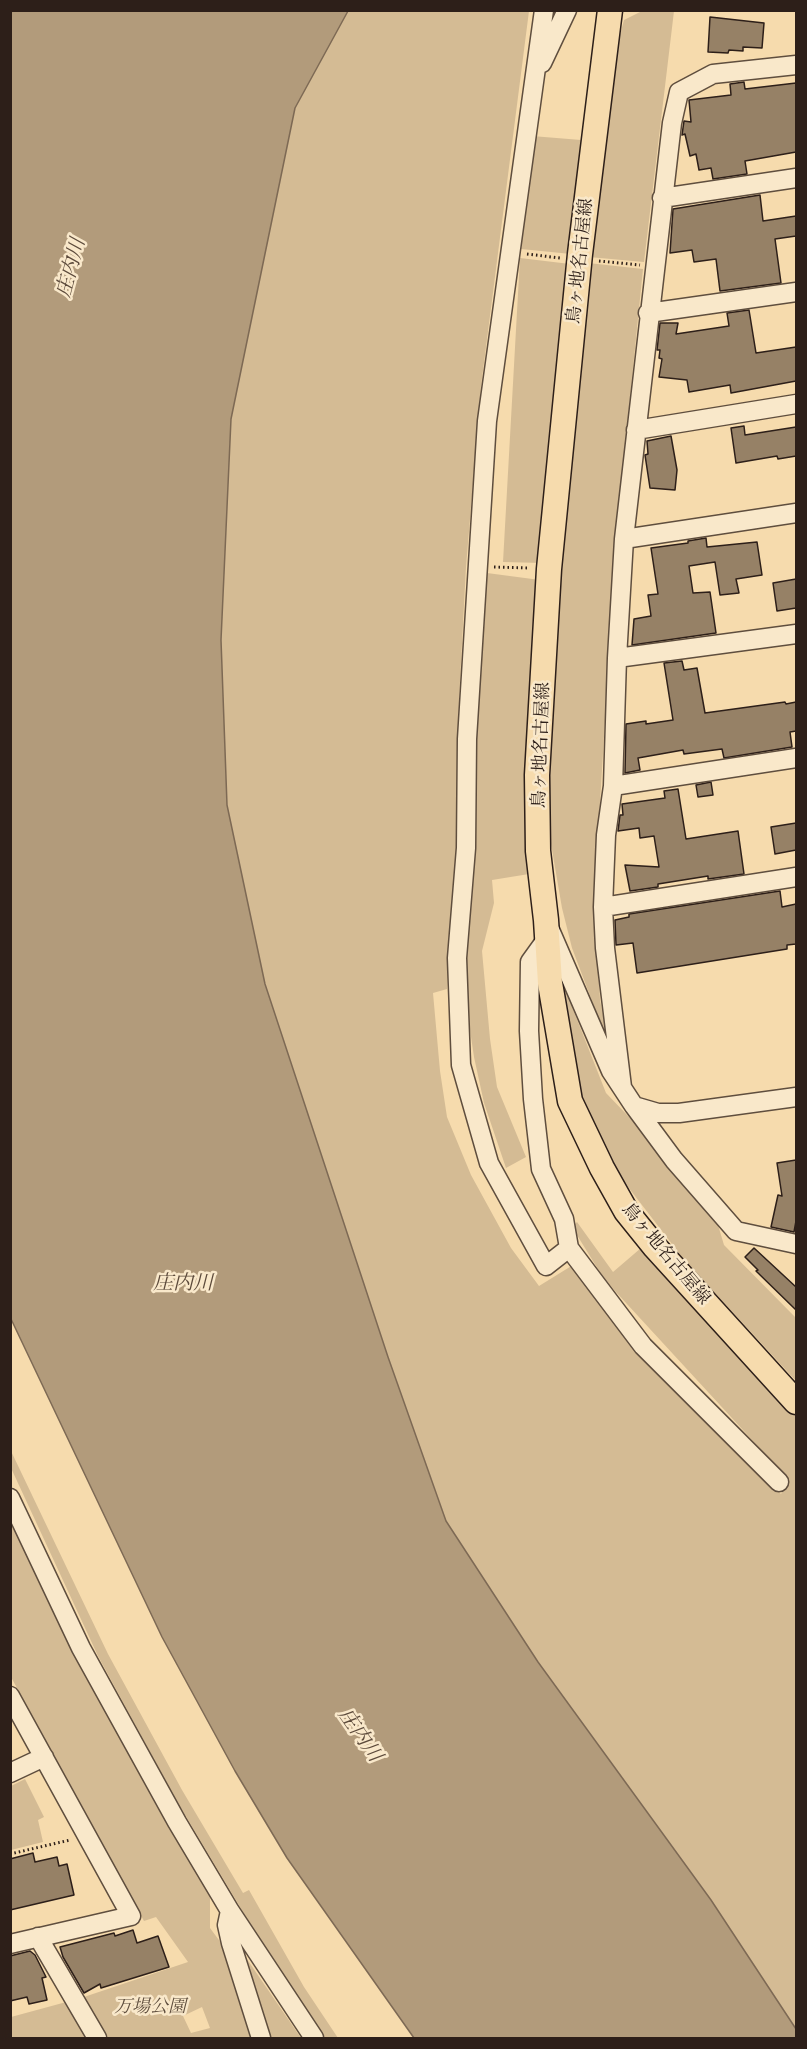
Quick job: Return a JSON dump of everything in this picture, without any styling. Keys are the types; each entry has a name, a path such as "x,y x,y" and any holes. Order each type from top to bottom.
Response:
{"main road":[{"name":"鳥ヶ地名古屋線","path":"610,10 580,254 549,568 537,775 538,852 547,928 550,983 570,1101 602,1168 626,1211 655,1247 796,1402"},
{"path":"602,67 617,10"}],"street":[{"path":"544,10 487,421 467,740 466,848 458,970 461,1065 489,1163 546,1266 569,1248"},
{"path":"534,78 567,10"},
{"path":"622,1087 610,1000 603,907 606,836 612,786 624,539 648,314 672,123 679,92 713,74 796,65"},
{"path":"662,198 796,178"},
{"path":"648,314 796,292"},
{"path":"636,430 796,404"},
{"path":"624,539 796,513"},
{"path":"617,658 796,634"},
{"path":"612,786 796,758"},
{"path":"603,907 796,877"},
{"path":"547,928 530,962 529,1031 533,1099 541,1169 564,1219 569,1248 642,1346 779,1482"},
{"path":"547,928 611,1071 674,1160 736,1231 796,1244"},
{"path":"634,1106 658,1113 679,1113 796,1097"},
{"path":"10,1498 81,1648 177,1821 230,1911 314,2038"},
{"path":"10,1696 131,1916 10,1944"},
{"path":"10,1773 44,1757"},
{"path":"230,1911 227,1925 231,1943 261,2038"},
{"path":"38,1937 97,2038"}],"path":[{"path":"501,567 549,568"},
{"path":"10,1854 78,1838"}],"green space":[{"path":"348,11 529,11 481,386 466,567 459,700 457,865 451,913 447,989 433,993 440,1071 447,1117 471,1175 511,1248 539,1286 573,1265 635,1352 684,1396 781,1494 789,1480 615,1291 601,1274 572,1227 577,1222 613,1272 641,1248 796,1416 796,2029 711,1900 538,1662 446,1521 388,1357 265,984 227,805 221,640 231,419 295,108"},
{"path":"642,11 674,11 644,262 589,257 611,68 624,20"},
{"path":"532,136 581,140 571,254 521,249"},
{"path":"520,258 570,264 542,563 503,562"},
{"path":"588,263 643,269 616,536 594,903 600,1000 609,1046 572,948 562,908 550,838 546,780 556,598"},
{"path":"487,573 540,580 529,874 492,880 494,903 482,951 497,1087 526,1157 506,1168 484,1103 467,1010 465,944 476,836 473,782 476,695"},
{"path":"556,966 606,1093 630,1118 718,1225 724,1245 796,1318 796,1381 682,1257 605,1157 579,1091"},
{"path":"10,1449 108,1654 182,1790 243,1893 249,1890 304,1987 338,2038 325,2038 258,1937 175,1798 98,1656 11,1468"},
{"name":"万場公園","path":"10,1520 72,1651 166,1823 210,1894 210,1928 227,1951 255,2038 11,2038 11,2017 81,1998 188,1962 156,1917 144,1921 11,1677","holes":["202,2007 210,2028 191,2033 183,2016"]},
{"path":"25,1779 44,1817 38,1820 43,1842 11,1850 11,1786"},
{"path":"240,1949 301,2038 269,2038"}],"water":[{"name":"庄内川","path":"12,11 348,11 295,108 231,419 221,640 227,805 265,984 388,1357 446,1521 538,1662 711,1900 796,2029 796,2038 414,2038 287,1858 235,1771 162,1637 11,1319 10,15"}],"building":[{"path":"710,17 764,23 762,48 743,47 743,51 729,50 728,53 708,52"},
{"path":"744,82 745,89 796,83 796,152 745,161 747,174 713,179 711,168 699,170 696,154 690,156 685,134 682,135 684,121 691,122 689,100 731,95 730,84"},
{"path":"760,195 763,221 796,216 796,236 775,239 781,283 720,291 716,259 694,262 692,250 670,253 673,209"},
{"path":"749,310 756,353 796,347 796,381 731,393 730,385 689,392 687,380 659,377 662,359 659,358 660,350 657,350 660,323 678,323 676,334 729,326 727,313"},
{"path":"744,426 745,435 796,427 796,456 778,459 777,456 736,463 731,428"},
{"path":"671,436 677,470 675,490 650,488 645,455 648,454 647,441"},
{"path":"706,538 707,547 757,542 762,575 736,579 739,593 720,595 715,562 689,566 693,593 710,592 716,633 632,645 634,619 651,616 648,595 658,594 651,548"},
{"path":"796,579 796,608 777,611 773,583"},
{"path":"682,661 684,670 697,668 705,713 796,702 796,731 790,732 792,747 724,758 722,749 684,754 683,750 638,758 640,770 625,773 626,724 673,720 664,663"},
{"path":"711,782 713,795 698,797 696,785"},
{"path":"678,789 686,839 738,831 744,874 708,879 708,876 630,891 625,865 659,867 654,836 640,838 639,828 618,831 620,815 623,815 622,804 665,798 664,791"},
{"path":"796,823 796,850 775,854 771,827"},
{"path":"780,891 782,907 796,904 796,944 787,945 787,949 637,973 633,943 616,945 615,920 629,917 629,914"},
{"path":"796,1160 794,1232 771,1227 778,1195 782,1196 777,1163"},
{"path":"754,1248 796,1287 796,1310 745,1257"},
{"path":"33,1853 35,1862 57,1857 59,1866 67,1864 74,1895 10,1910 10,1859"},
{"path":"133,1930 137,1943 158,1936 169,1967 101,1988 100,1984 84,1993 63,1957 60,1947"},
{"path":"30,1951 35,1955 46,1977 42,1978 47,2000 29,2004 27,1997 10,2001 10,1956"}]}
